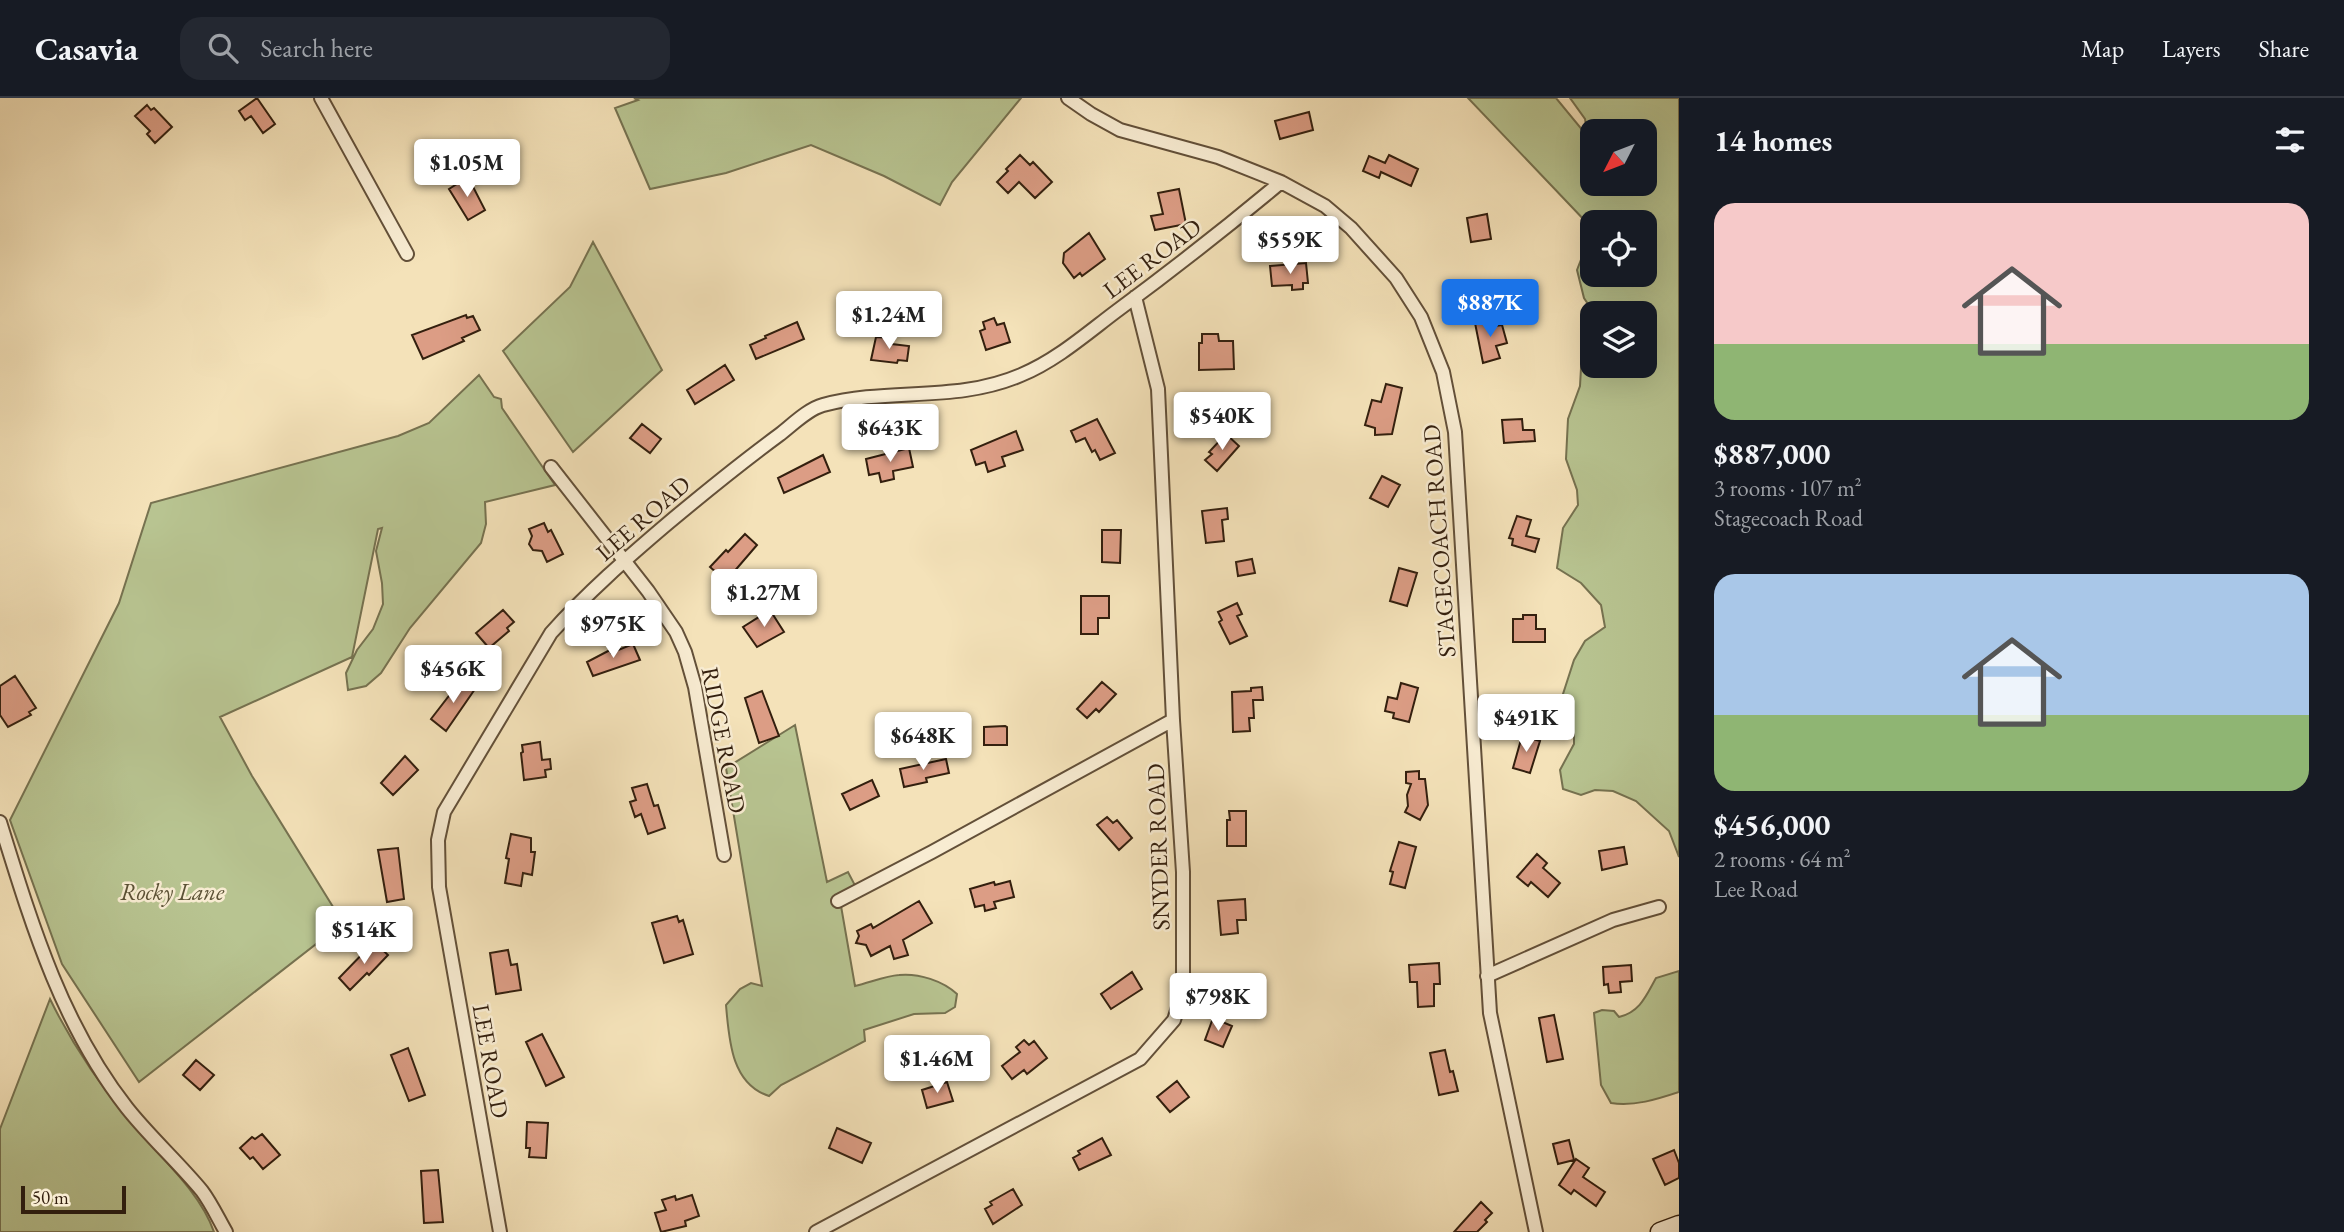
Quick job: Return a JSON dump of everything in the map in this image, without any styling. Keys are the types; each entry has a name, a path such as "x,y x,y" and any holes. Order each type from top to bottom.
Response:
{"main road":[{"path":"1660,1232 1679,1225"}],"street":[{"path":"321,98 407,254"},
{"name":"STAGECOACH ROAD","path":"1068,98 1121,130 1218,157 1281,182 1325,206 1351,228 1396,278 1421,317 1443,372 1455,432 1490,1013 1536,1232"},
{"name":"LEE ROAD","path":"500,1232 439,887 438,840 444,812 551,633 625,560 739,464 820,405 863,397 951,393 992,387 1024,374 1063,350 1189,258 1281,182"},
{"name":"SNYDER ROAD","path":"816,1232 1140,1059 1174,1020 1183,991 1183,872 1173,720 1158,389 1135,297"},
{"name":"RIDGE ROAD","path":"551,467 665,615 685,652 695,687 724,855"},
{"path":"838,901 1173,720"},
{"path":"0,822 35,936 61,999 90,1053 126,1107 204,1193 226,1232"},
{"path":"1488,975 1613,920 1659,907"}],"green space":[{"path":"634,98 1021,98 952,182 940,205 884,176 811,145 726,173 650,189 615,108 638,100"},
{"path":"1468,98 1556,98 1580,127 1580,196 1657,196 1657,119 1585,119 1570,98 1679,98 1679,857 1669,831 1636,801 1613,791 1595,790 1581,795 1563,789 1560,770 1574,744 1574,734 1561,709 1563,694 1574,660 1585,641 1605,627 1601,605 1581,583 1557,568 1563,528 1578,505 1577,490 1566,459 1568,419 1580,378 1657,378 1657,301 1586,301 1581,287 1657,287 1657,210 1580,210 1580,216"},
{"path":"593,242 662,370 573,452 503,351 570,287"},
{"name":"Rocky Lane","path":"479,375 494,397 501,399 502,408 555,485 485,502 486,524 481,543 410,628 381,673 366,686 348,690 346,673 357,650 373,629 383,604 376,551 382,528 378,529 352,657 220,717 252,776 343,923 139,1082 62,964 10,820 119,603 151,503 398,436 429,423"},
{"path":"795,725 827,882 848,872 860,895 841,906 855,986 894,976 915,975 938,982 957,994 955,1007 945,1013 914,1014 864,1030 865,1041 781,1085 769,1096 756,1090 739,1071 729,1032 726,1005 740,989 751,983 762,986 726,768"},
{"path":"1679,971 1679,1092 1637,1103 1611,1103 1601,1085 1594,1013 1602,1010 1614,1011 1619,1017 1626,1015 1642,1002 1656,978"},
{"path":"50,999 76,1047 97,1077 130,1121 199,1202 214,1232 0,1232 0,1129"}],"building":[{"path":"257,98 275,124 263,133 251,116 245,120 239,111"},
{"path":"147,105 151,110 154,108 172,127 155,143 147,134 150,131 135,116"},
{"path":"1309,112 1313,130 1280,139 1275,121"},
{"path":"1020,155 1030,165 1033,162 1052,182 1035,198 1019,182 1008,193 997,182"},
{"path":"1389,155 1418,169 1411,186 1381,172 1379,178 1363,171 1369,156 1385,163"},
{"path":"468,177 485,210 468,220 449,189"},
{"path":"1179,189 1186,224 1155,230 1151,216 1163,214 1158,193"},
{"path":"1487,214 1491,239 1471,242 1467,218"},
{"path":"1089,233 1105,259 1082,276 1080,273 1074,278 1063,263 1064,253"},
{"path":"1306,263 1308,283 1303,283 1303,289 1292,290 1292,285 1272,286 1270,266"},
{"path":"466,315 467,318 473,316 480,330 462,338 464,341 423,359 412,335"},
{"path":"994,318 997,325 1004,323 1010,342 986,350 980,331 985,329 983,322"},
{"path":"1493,318 1496,326 1502,325 1507,343 1496,346 1500,358 1483,363 1475,323"},
{"path":"797,322 804,339 756,359 750,345"},
{"path":"1202,334 1218,334 1219,341 1233,341 1234,369 1199,370 1199,343 1202,343"},
{"path":"876,337 892,338 892,344 909,346 907,361 898,360 897,363 871,360"},
{"path":"725,365 734,380 695,404 687,390"},
{"path":"1386,384 1402,388 1392,434 1375,435 1375,428 1365,425 1372,400 1381,402"},
{"path":"1097,419 1115,453 1100,460 1095,450 1092,452 1085,438 1076,442 1071,431"},
{"path":"1522,419 1523,430 1534,430 1535,441 1504,443 1502,420"},
{"path":"642,424 661,439 650,453 630,438"},
{"path":"1016,431 1023,450 1002,457 1005,466 988,472 985,462 976,465 971,450"},
{"path":"1226,434 1239,446 1217,471 1205,460"},
{"path":"909,448 913,467 893,471 894,479 881,482 879,473 869,475 866,459"},
{"path":"823,455 830,472 784,493 778,478"},
{"path":"1382,476 1400,485 1388,507 1370,498"},
{"path":"1227,508 1228,519 1222,520 1224,541 1206,543 1202,511"},
{"path":"1517,516 1531,520 1526,536 1539,539 1535,552 1512,545 1513,539 1509,538"},
{"path":"544,523 548,532 551,530 563,554 547,562 542,551 533,550 529,544 532,536 529,529"},
{"path":"1102,530 1121,530 1120,563 1102,562"},
{"path":"745,534 757,545 726,581 710,567"},
{"path":"1252,559 1255,573 1238,576 1236,562"},
{"path":"1399,568 1417,573 1407,606 1390,601"},
{"path":"1081,596 1109,596 1109,618 1098,618 1098,634 1081,634"},
{"path":"1237,603 1242,614 1237,616 1247,636 1230,644 1219,622 1222,620 1218,612"},
{"path":"503,610 514,622 507,628 509,631 489,648 476,633"},
{"path":"770,610 784,632 757,647 743,627"},
{"path":"1523,615 1536,615 1536,629 1545,629 1545,642 1513,642 1513,619 1523,619"},
{"path":"633,644 640,660 593,676 587,662 610,650 611,653"},
{"path":"15,676 36,708 29,712 31,715 8,727 0,715 0,686"},
{"path":"462,679 475,689 446,731 431,719"},
{"path":"1102,682 1116,694 1099,712 1096,709 1087,718 1077,709"},
{"path":"1401,683 1418,688 1409,722 1393,718 1394,713 1385,711 1388,697 1397,699"},
{"path":"1262,687 1263,700 1253,700 1254,718 1249,718 1250,731 1233,732 1232,692 1251,691 1251,688"},
{"path":"762,691 779,736 759,743 745,698"},
{"path":"1005,726 1007,745 984,745 984,727"},
{"path":"1522,736 1540,741 1530,773 1513,768"},
{"path":"540,742 542,760 550,759 551,769 545,770 546,777 524,780 522,745"},
{"path":"405,756 418,770 393,795 381,783"},
{"path":"946,759 949,773 904,787 900,769"},
{"path":"1419,771 1419,779 1425,779 1428,805 1420,820 1405,812 1411,784 1406,783 1406,772"},
{"path":"872,780 879,796 850,810 842,794"},
{"path":"647,784 654,806 658,805 665,828 648,834 641,814 635,817 630,802 636,800 632,788"},
{"path":"1229,811 1246,811 1246,846 1227,846"},
{"path":"1107,817 1113,823 1117,820 1132,838 1119,850 1097,825"},
{"path":"511,834 531,838 531,852 535,852 532,875 523,873 521,886 505,883"},
{"path":"1399,842 1416,847 1405,888 1390,884 1393,872 1390,871"},
{"path":"1624,847 1627,864 1602,870 1599,851"},
{"path":"398,848 404,899 387,902 378,850"},
{"path":"1537,854 1547,863 1543,868 1560,883 1548,897 1531,882 1528,886 1517,877"},
{"path":"1010,881 1014,897 994,902 996,908 985,911 984,905 975,907 970,889 994,882 995,885"},
{"path":"1245,899 1246,920 1237,920 1238,933 1221,935 1218,901"},
{"path":"919,901 932,923 903,940 908,955 894,959 890,946 871,956 866,945 856,943 859,936 857,931 871,924 873,928"},
{"path":"677,916 679,922 683,920 693,954 664,963 652,923"},
{"path":"374,942 388,955 350,990 339,978"},
{"path":"508,950 511,965 517,964 521,990 496,994 490,953"},
{"path":"1439,963 1440,984 1434,984 1434,1006 1418,1007 1417,982 1410,982 1409,965"},
{"path":"1631,965 1632,981 1620,982 1621,992 1609,993 1608,984 1604,985 1603,967"},
{"path":"1132,972 1142,989 1111,1009 1101,994"},
{"path":"1554,1015 1563,1059 1547,1062 1539,1018"},
{"path":"1213,1018 1232,1026 1223,1047 1205,1040"},
{"path":"542,1034 564,1077 546,1086 526,1042"},
{"path":"1024,1040 1029,1045 1034,1041 1047,1058 1027,1074 1024,1070 1012,1079 1002,1066 1020,1052 1016,1047"},
{"path":"408,1048 425,1095 409,1101 391,1055"},
{"path":"1445,1050 1458,1091 1439,1095 1430,1053"},
{"path":"196,1060 214,1075 200,1090 183,1075"},
{"path":"1177,1081 1189,1097 1170,1112 1157,1097"},
{"path":"947,1082 953,1101 927,1108 922,1090"},
{"path":"527,1122 548,1123 546,1158 529,1157 530,1148 526,1148"},
{"path":"837,1128 871,1143 862,1163 829,1148"},
{"path":"262,1134 280,1155 263,1169 253,1157 250,1159 240,1148 252,1137 255,1139"},
{"path":"1102,1138 1111,1155 1079,1170 1073,1158 1080,1154 1078,1151"},
{"path":"1569,1140 1574,1160 1558,1164 1553,1144"},
{"path":"1674,1150 1679,1163 1679,1178 1665,1185 1653,1159"},
{"path":"1576,1159 1589,1168 1583,1177 1605,1192 1596,1206 1574,1190 1571,1194 1559,1185"},
{"path":"438,1170 443,1222 424,1223 421,1171"},
{"path":"1013,1189 1022,1205 993,1224 985,1209 992,1205 990,1202"},
{"path":"692,1195 699,1216 685,1221 686,1226 661,1232 655,1213 666,1210 662,1200 675,1196 676,1200"},
{"path":"1481,1202 1492,1213 1485,1220 1487,1222 1477,1232 1454,1232"}]}
